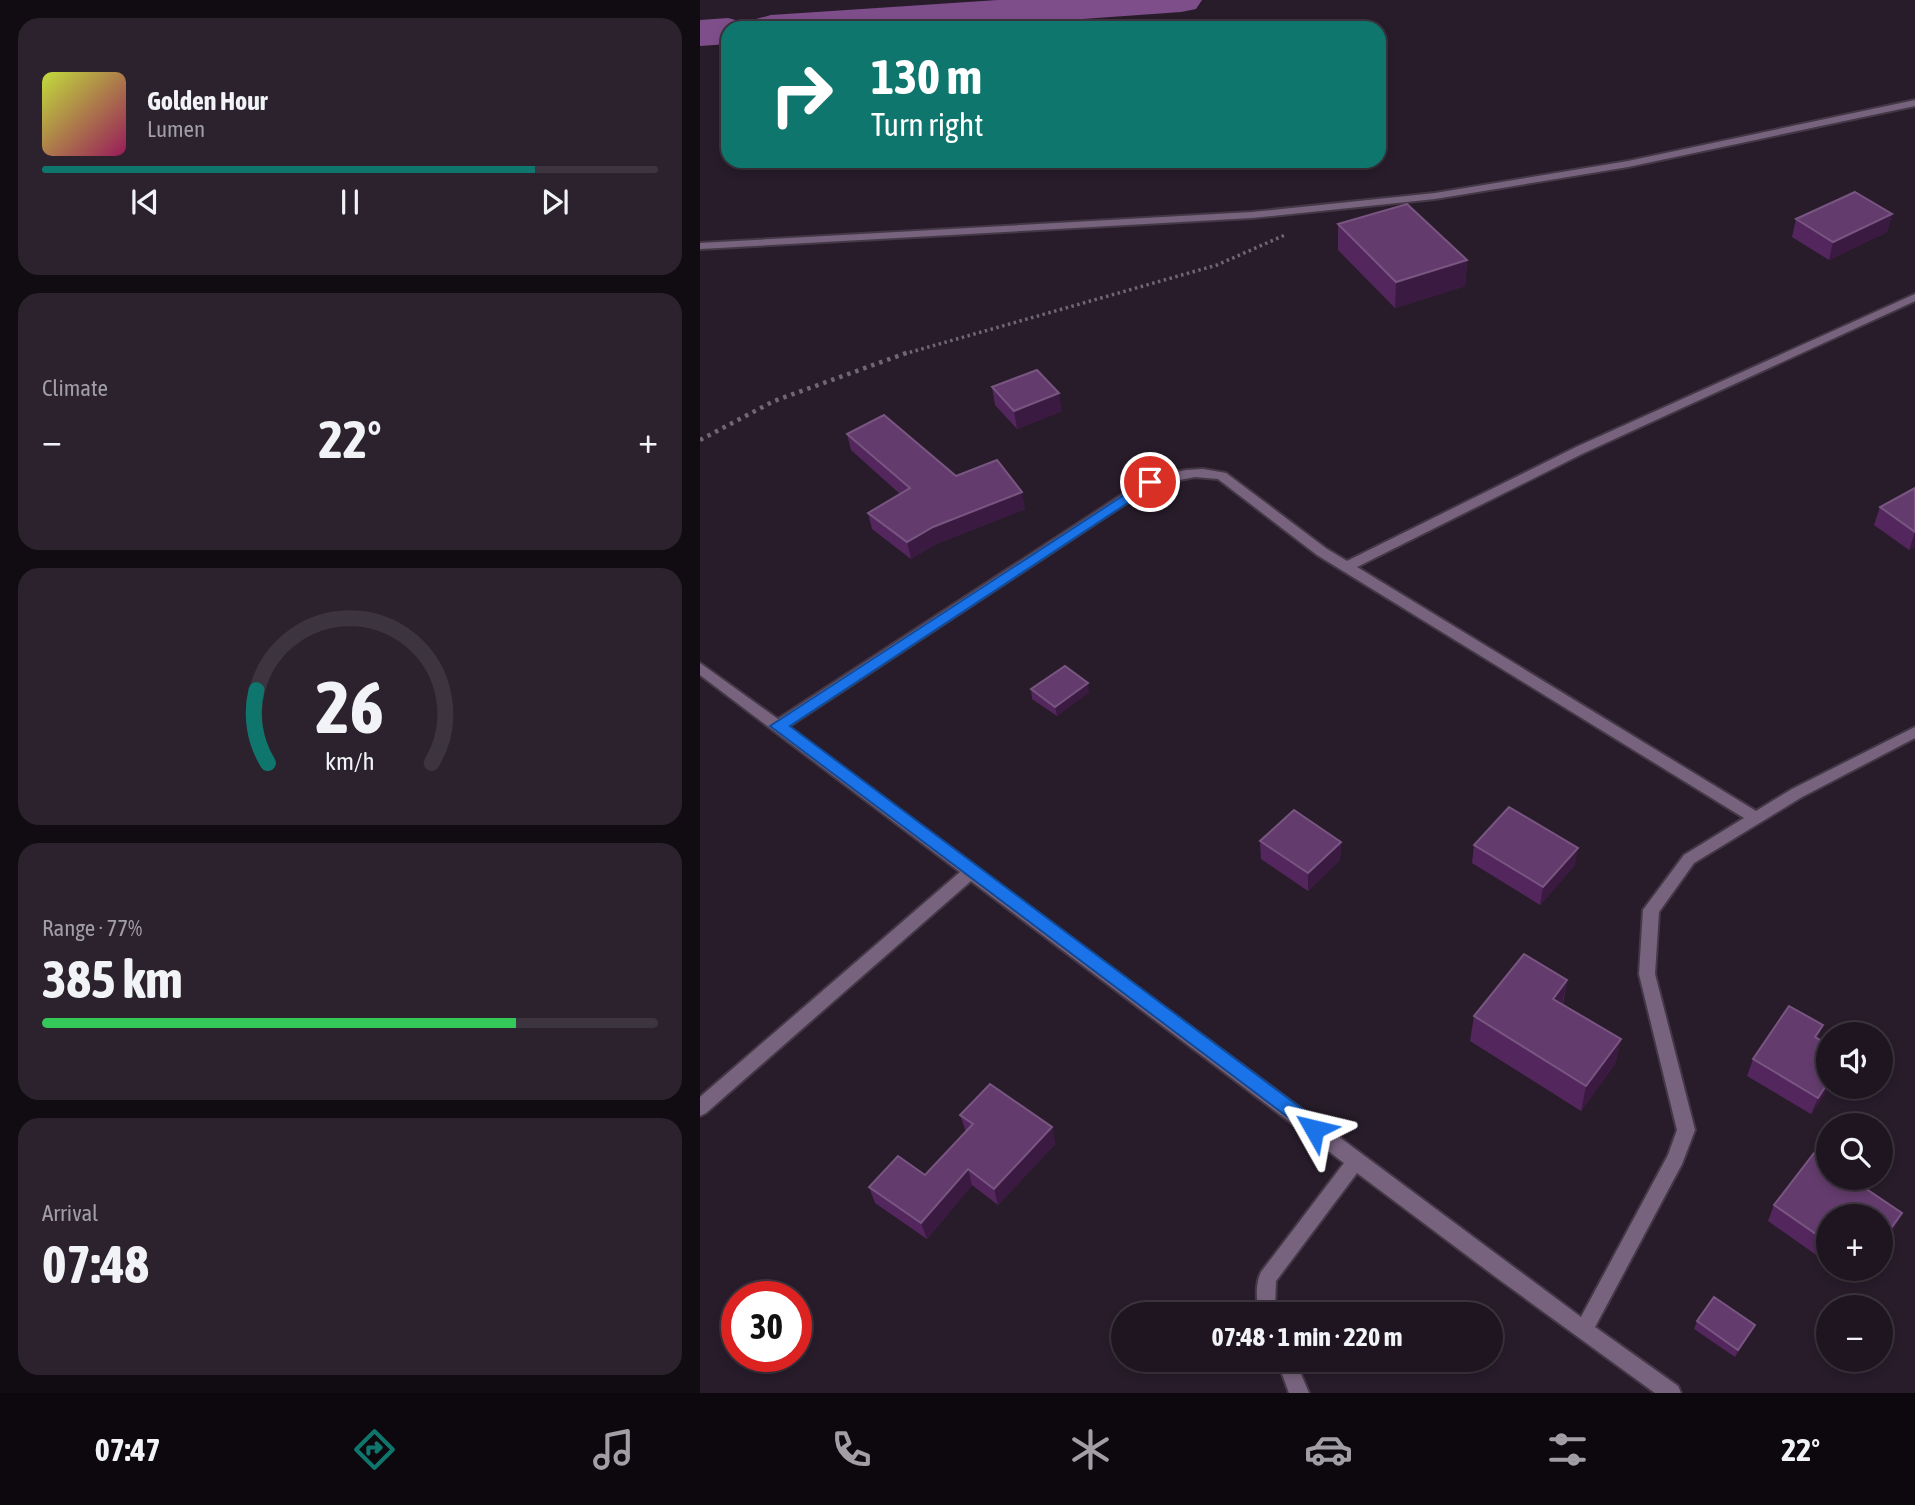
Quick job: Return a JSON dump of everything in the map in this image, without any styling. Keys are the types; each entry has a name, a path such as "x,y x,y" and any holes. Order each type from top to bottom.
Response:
{"street":[{"path":"700,246 1252,215 1435,196 1628,164 1915,103"},
{"path":"1348,566 1580,450 1915,297"},
{"path":"778,726 1150,482 1178,473 1205,472 1222,476 1322,552 1756,818"},
{"path":"700,668 1356,1161 1671,1393"},
{"path":"1584,1330 1676,1158 1686,1130 1647,974 1651,910 1689,859 1797,793 1915,732"},
{"path":"700,1108 972,871"},
{"path":"1266,1302 1267,1278 1356,1161"},
{"path":"1291,1372 1299,1393"}],"path":[{"path":"700,440 774,401 918,349 1217,265 1291,232"}],"building":[{"path":"1855,192 1892,214 1833,242 1796,219"},
{"path":"1407,204 1467,260 1396,282 1338,224"},
{"path":"1037,370 1059,393 1014,411 992,387"},
{"path":"884,415 956,476 997,460 1022,492 933,527 907,542 868,513 910,488 847,434"},
{"path":"1915,488 1915,532 1880,507"},
{"path":"1065,666 1088,683 1055,707 1031,689"},
{"path":"1509,807 1578,848 1543,887 1474,845"},
{"path":"1294,810 1341,842 1308,873 1260,841"},
{"path":"1524,954 1567,980 1553,999 1621,1039 1586,1086 1474,1016"},
{"path":"1789,1006 1818,1022 1815,1037 1816,1097 1753,1059"},
{"path":"990,1084 1052,1127 994,1189 968,1169 921,1223 869,1187 898,1156 925,1175 973,1124 960,1115"},
{"path":"1814,1153 1816,1190 1868,1190 1889,1204 1816,1204 1816,1234 1774,1205"},
{"path":"1893,1207 1902,1213 1893,1225"},
{"path":"1714,1297 1755,1325 1738,1350 1697,1321"}],"waterway":[{"path":"874,21 1181,0"},
{"path":"700,33 721,32"}],"route":[{"path":"1150,482 778,726 1314,1129"}]}
